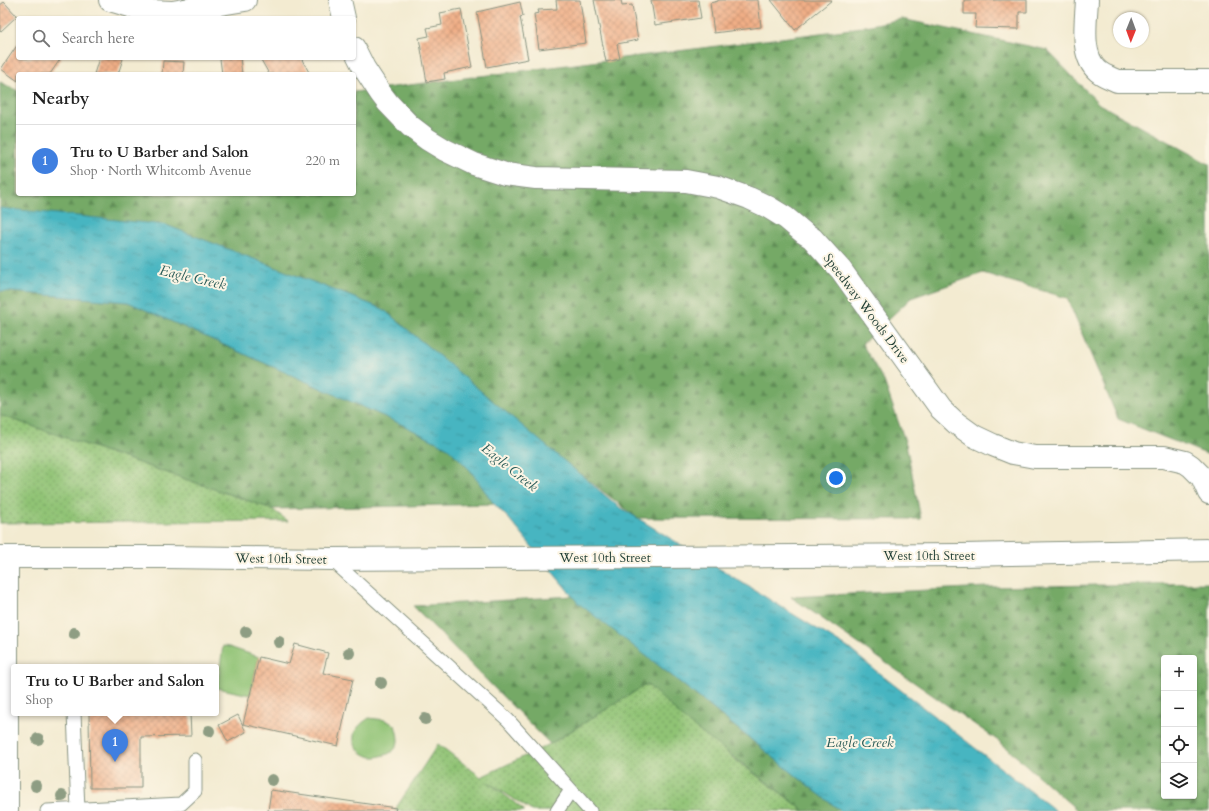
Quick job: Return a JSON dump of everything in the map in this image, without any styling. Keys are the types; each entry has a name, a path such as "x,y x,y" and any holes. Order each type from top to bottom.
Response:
{"street":[{"path":"110,0 150,11 172,12 245,0"},
{"path":"340,0 344,16"},
{"path":"1087,0 1086,51 1090,62 1099,72 1108,78 1117,81 1209,81"},
{"name":"Speedway Woods Drive","path":"356,52 364,68 381,94 410,126 445,150 484,168 505,174 536,178 686,181 718,187 749,198 778,212 812,238 827,254 841,270 940,409 974,436 1013,453 1035,457 1164,456 1185,462 1191,466 1202,477 1209,493"},
{"name":"West 10th Street","path":"3,557 331,559 963,555 1209,550"},
{"path":"3,557 7,811"}],"lane":[{"path":"331,559 508,720 590,811"},
{"path":"74,716 78,810"},
{"path":"47,811 181,804 195,791 195,760"},
{"path":"557,811 571,790"}],"green space":[{"path":"902,19 1047,50 1099,104 1209,164 1209,455 1118,419 1067,298 983,273 911,298 862,344 884,381 906,444 921,519 637,518 563,460 383,309 166,225 0,210 0,82 16,90 16,196 356,196 356,92 844,30"},
{"path":"0,291 128,302 403,425 448,448 470,470 494,504 272,509 0,415"},
{"path":"0,415 272,509 288,521 0,523"},
{"path":"1209,583 1209,811 1078,811 1000,742 791,597 987,587"},
{"path":"572,596 841,811 805,811 687,722 647,684 550,744 413,606"},
{"path":"223,646 259,657 250,695 219,688 219,674"},
{"path":"647,684 733,758 805,811 532,811 488,782 525,811 395,811 438,744 481,777 550,744"},
{"path":"369,718 385,720 395,725 398,743 396,748 390,753 378,757 372,757 364,754 357,748 354,740 354,733 359,726"}],"water":[{"name":"Eagle Creek","path":"0,208 166,225 383,309 618,506 848,648 1056,811 841,811 578,603 510,520 494,504 470,470 448,448 403,425 128,302 0,291"}],"building":[{"path":"556,0 580,0 586,43 539,49 534,14 539,13 538,10 557,9"},
{"path":"594,0 621,0 622,6 632,5 638,40 617,44 620,59 606,62"},
{"path":"651,0 698,0 701,18 655,25"},
{"path":"718,0 758,0 761,27 714,33 710,3"},
{"path":"771,0 832,0 795,30"},
{"path":"964,0 1027,0 1027,12 1019,12 1019,29 975,28 976,14 964,14"},
{"path":"4,2 17,16 0,32 0,5"},
{"path":"520,2 523,16 520,17 528,59 487,67 477,12"},
{"path":"461,9 472,67 444,73 445,79 427,82 419,38 429,36 427,28 442,25 440,13"},
{"path":"16,47 16,60 60,60 51,72 16,72 16,80 1,69"},
{"path":"98,60 123,60 119,72 95,72"},
{"path":"220,60 240,60 242,72 222,72"},
{"path":"261,60 302,60 309,72 268,72"},
{"path":"163,61 184,62 183,72 162,72"},
{"path":"295,644 328,653 323,673 353,679 338,746 243,724 259,657 289,664"},
{"path":"238,715 246,732 228,742 219,725"},
{"path":"89,716 190,716 191,736 141,737 141,788 90,788"},
{"path":"271,790 396,808 395,811 268,811"}],"place":[{"name":"Tru to U Barber and Salon","path":"115,762"}]}
